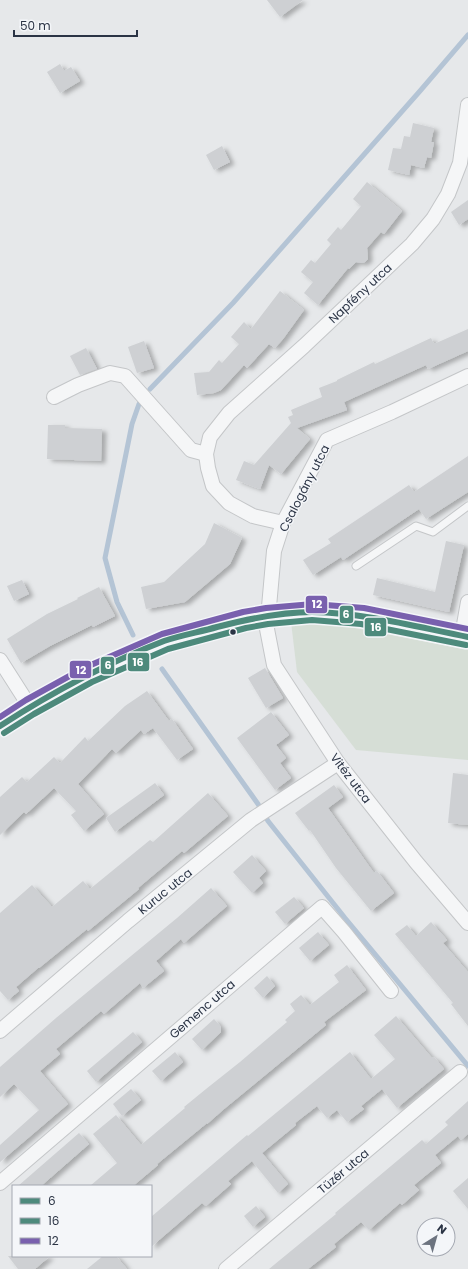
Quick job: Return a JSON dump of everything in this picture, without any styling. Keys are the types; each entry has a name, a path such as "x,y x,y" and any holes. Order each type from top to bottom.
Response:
{"street":[{"name":"Napfény utca","path":"284,523 253,516 229,503 213,486 206,454 210,437 229,413 304,346 406,250 433,219 448,194 460,163 468,105"},
{"path":"54,397 78,385 110,374 125,376 191,450 206,454"},
{"name":"Csalogány utca","path":"267,616 274,551 284,523 327,440 468,376"},
{"path":"0,726 30,707 88,675 165,641 244,620 267,616 312,612 362,616 465,636 468,602"},
{"name":"Vitéz utca","path":"267,616 268,639 274,665 338,763 416,862 468,923"},
{"path":"0,660 30,707"},
{"name":"Kuruc utca","path":"0,1030 128,921 251,820 273,804 338,763"},
{"name":"Gemenc utca","path":"0,1183 322,907 391,991"},
{"name":"Tüzér utca","path":"226,1269 460,1072"}],"lane":[{"path":"356,566 416,526 433,532 468,506"}],"shaded area":[{"path":"291,622 350,627 468,650 468,760 356,750 297,672"}],"building":[{"path":"267,0 303,0 280,17"},
{"path":"60,64 64,71 71,67 80,81 60,93 47,72"},
{"path":"413,123 434,128 431,142 434,142 431,158 427,157 424,168 411,165 409,175 388,170 393,148 401,149 404,136 410,137"},
{"path":"222,146 230,162 214,170 206,155"},
{"path":"367,182 402,211 384,234 381,232 367,248 368,259 362,263 356,262 349,269 348,268 318,305 304,293 313,282 301,272 311,260 315,263 331,244 327,240 338,227 341,230 361,206 353,199"},
{"path":"468,200 468,219 459,225 451,212"},
{"path":"280,291 304,310 283,339 275,348 269,344 247,368 244,365 221,390 214,393 197,395 194,373 209,372 219,360 222,363 239,344 231,337 244,322 251,329"},
{"path":"468,329 468,351 428,369 426,365 344,402 347,410 297,428 310,439 281,474 269,465 260,489 236,480 244,461 254,465 291,423 288,417 293,415 291,410 322,397 319,388 337,381 374,362 375,364 431,338 434,344"},
{"path":"144,341 154,368 137,373 128,347"},
{"path":"86,348 97,369 80,375 70,356"},
{"path":"48,425 65,425 65,428 102,429 101,461 47,459"},
{"path":"468,456 468,492 426,519 419,509 343,560 341,557 313,575 303,560 331,543 328,539 409,485 414,492"},
{"path":"214,523 242,538 230,564 185,602 146,609 141,587 164,582 205,544"},
{"path":"446,541 464,545 449,612 373,595 377,578 435,592"},
{"path":"22,580 29,594 14,601 7,586"},
{"path":"99,587 115,616 93,627 92,625 50,646 21,663 7,639 47,614"},
{"path":"265,668 283,698 266,708 248,678"},
{"path":"147,691 169,721 172,719 193,749 177,760 153,728 144,734 141,730 116,753 112,749 78,784 104,814 84,831 71,815 76,811 54,788 26,814 24,812 0,835 0,797 22,777 27,782 54,757 60,763 85,737 88,741 125,706"},
{"path":"271,712 289,735 276,745 286,758 280,763 291,778 275,790 237,738"},
{"path":"453,773 468,775 468,825 448,823"},
{"path":"155,783 164,795 115,832 106,818"},
{"path":"334,785 343,797 328,808 374,873 377,871 394,893 371,911 336,868 310,830 309,831 295,813"},
{"path":"208,793 228,816 184,853 182,851 88,931 87,929 38,968 16,987 19,991 8,1000 0,991 0,913 32,885 52,907 83,881 90,889 150,840 153,842"},
{"path":"252,855 266,871 259,878 263,883 252,893 233,872"},
{"path":"211,888 227,906 184,943 181,939 156,961 164,971 143,988 140,983 104,1014 101,1011 56,1049 60,1054 40,1071 68,1104 0,1162 0,1145 39,1110 14,1084 0,1097 0,1067"},
{"path":"294,897 304,908 285,924 275,912"},
{"path":"431,922 447,940 443,943 468,972 468,1026 451,1004 453,1003 395,934 407,925 416,936"},
{"path":"318,932 329,945 310,961 299,948"},
{"path":"347,965 366,990 324,1022 326,1025 157,1164 158,1165 134,1185 91,1185 117,1163 93,1134 116,1115 141,1145 185,1108 184,1107 287,1022 285,1020 295,1011 290,1004 301,995 310,1005 339,982 334,975"},
{"path":"267,976 275,986 263,998 254,988"},
{"path":"396,1016 432,1058 434,1057 444,1069 397,1108 382,1089 361,1106 364,1109 347,1122 337,1110 327,1118 317,1106 295,1123 296,1125 262,1153 288,1184 278,1193 252,1161 228,1181 231,1184 206,1206 202,1203 152,1246 152,1216 247,1135 248,1136 350,1052 371,1079 395,1059 374,1035"},
{"path":"214,1019 221,1027 221,1032 202,1050 192,1039"},
{"path":"133,1032 142,1042 96,1082 87,1071"},
{"path":"175,1052 183,1062 161,1081 152,1071"},
{"path":"131,1089 141,1100 122,1116 113,1104"},
{"path":"468,1101 468,1134 461,1140 458,1136 435,1155 441,1163 414,1185 419,1190 402,1205 400,1203 369,1230 361,1222 334,1244 336,1247 308,1269 269,1269 422,1140 426,1144 448,1125 445,1122"},
{"path":"79,1133 89,1144 42,1185 19,1185"},
{"path":"468,1178 468,1209 453,1191"},
{"path":"256,1206 265,1217 253,1227 244,1216"},
{"path":"8,1256 49,1257 35,1269 18,1269"},
{"path":"102,1257 117,1257 127,1269 87,1269"}],"waterway":[{"path":"150,389 233,303 468,35"},
{"path":"133,635 117,602 105,558 132,424 139,404"},
{"path":"162,669 258,804 268,821 345,918 468,1066"}],"transit line":[{"name":"12","path":"0,717 26,700 84,668 162,634 243,612 266,608 313,604 364,608 468,629"},
{"name":"6","path":"0,726 80,679 164,641 252,619 300,612 332,613 391,621 468,637"},
{"name":"16","path":"4,733 34,714 92,682 168,649 246,628 268,624 312,620 361,624 466,645"}]}
